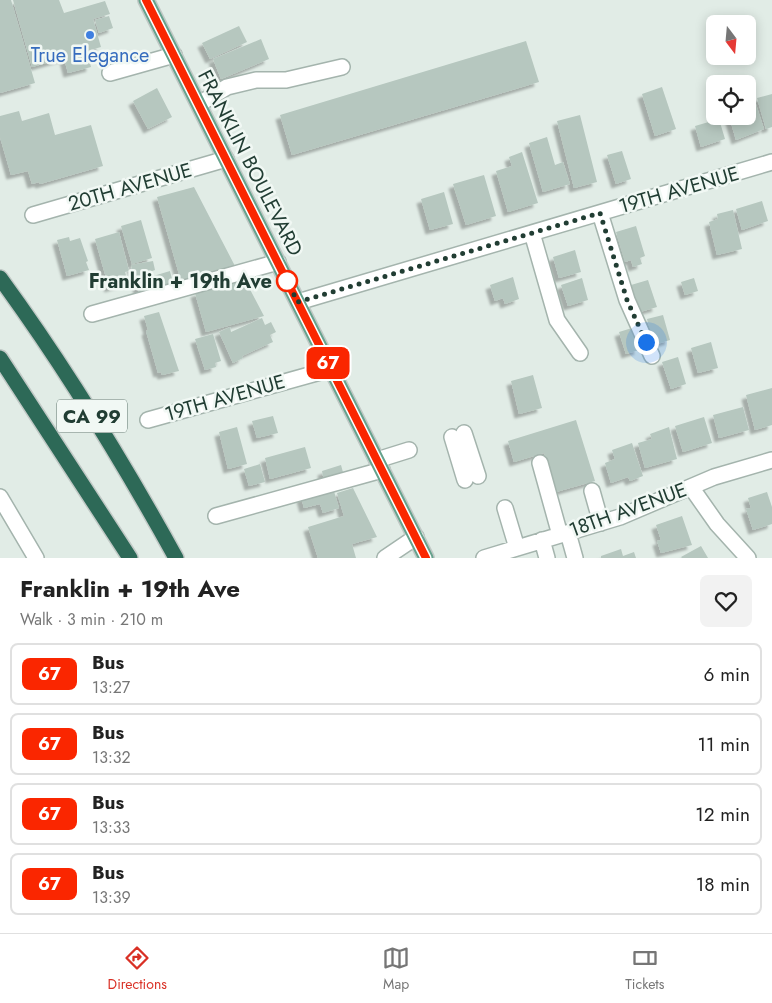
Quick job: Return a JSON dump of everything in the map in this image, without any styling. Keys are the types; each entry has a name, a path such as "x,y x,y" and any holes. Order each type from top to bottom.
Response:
{"highway":[{"name":"CA 99","path":"0,278 29,318 138,488 176,558"},
{"name":"CA 99","path":"0,358 130,558"}],"main road":[{"name":"FRANKLIN BOULEVARD","path":"146,0 426,558"}],"street":[{"path":"110,73 174,55"},
{"path":"199,104 227,87 256,80 286,80 342,67"},
{"name":"20TH AVENUE","path":"33,215 226,159"},
{"name":"19TH AVENUE","path":"298,302 772,162"},
{"path":"600,213 627,300 652,356"},
{"path":"532,233 557,320 580,353"},
{"path":"92,314 278,262"},
{"name":"19TH AVENUE","path":"148,420 331,368"},
{"path":"458,435 472,478"},
{"path":"216,516 380,465 409,450"},
{"name":"18TH AVENUE","path":"484,558 601,523 655,504 714,477 772,460"},
{"path":"540,464 564,534 575,558"},
{"path":"691,487 717,524 748,558"},
{"path":"592,491 601,523"},
{"path":"0,497 36,558"},
{"path":"505,508 517,548"},
{"path":"385,558 416,537"},
{"path":"542,540 547,558"}],"building":[{"path":"0,0 11,0 35,83 0,93"},
{"path":"13,0 59,0 64,13 105,1 110,14 93,19 101,47 87,51 91,67 68,73 64,58 32,67"},
{"path":"109,16 113,28 99,33 95,20"},
{"path":"239,26 247,42 210,59 202,43"},
{"path":"261,39 269,59 221,79 213,59"},
{"path":"526,41 539,82 292,155 280,115"},
{"path":"662,87 676,129 655,136 642,94"},
{"path":"157,88 172,117 148,129 133,101"},
{"path":"772,94 772,127 766,129 757,98"},
{"path":"756,104 764,129 736,140 732,125 756,125"},
{"path":"19,111 22,121 49,113 55,135 91,125 103,166 40,184 39,182 32,184 28,171 11,175 0,137 0,116"},
{"path":"580,115 597,182 574,188 557,121"},
{"path":"706,123 706,125 721,125 725,139 701,147 695,126"},
{"path":"547,137 555,165 563,162 570,184 543,192 529,143"},
{"path":"622,151 631,179 616,184 607,155"},
{"path":"522,152 538,203 508,212 496,171 512,166 509,157"},
{"path":"484,175 496,216 466,225 453,184"},
{"path":"194,187 235,266 181,281 157,197"},
{"path":"444,192 453,224 430,230 421,199"},
{"path":"762,201 768,221 742,230 736,209"},
{"path":"733,210 742,249 717,255 709,222 718,219 717,214"},
{"path":"141,220 152,258 132,264 121,226"},
{"path":"636,226 645,256 640,258 642,264 633,267 631,260 625,262 616,232"},
{"path":"119,232 129,271 125,272 128,282 109,288 95,239"},
{"path":"69,237 70,241 80,238 89,270 67,276 57,240"},
{"path":"575,250 581,272 559,278 553,257"},
{"path":"153,261 155,270 147,273 152,292 140,296 131,265"},
{"path":"170,271 174,287 154,292 150,277"},
{"path":"513,277 519,299 505,304 503,298 495,301 490,285"},
{"path":"244,278 264,316 206,332 195,293"},
{"path":"582,278 588,300 568,306 561,285"},
{"path":"694,278 698,291 685,295 681,282"},
{"path":"648,280 657,307 640,312 631,285"},
{"path":"159,312 179,371 162,375 161,372 158,373 146,331 148,330 144,316"},
{"path":"663,315 670,340 654,345 647,319"},
{"path":"262,318 265,325 271,322 276,332 270,335 273,342 242,356 243,358 233,363 219,332 230,327 231,332"},
{"path":"632,328 639,350 626,354 619,332"},
{"path":"213,334 221,361 215,363 216,367 205,370 195,339"},
{"path":"711,342 718,368 698,373 691,348"},
{"path":"678,357 686,384 671,389 662,362"},
{"path":"533,375 542,408 519,414 511,381"},
{"path":"772,388 772,425 755,430 746,395"},
{"path":"743,407 749,430 719,438 713,415"},
{"path":"273,416 278,433 257,438 252,421"},
{"path":"704,417 712,443 683,452 675,426"},
{"path":"576,420 595,481 556,492 544,453 514,462 508,441"},
{"path":"237,427 247,464 228,469 219,432"},
{"path":"669,427 677,459 645,468 638,443 652,439 650,434"},
{"path":"632,443 643,476 630,481 628,477 611,483 605,463 615,459 612,450"},
{"path":"305,447 311,468 270,479 265,458"},
{"path":"260,464 265,482 249,486 244,469"},
{"path":"341,465 344,476 324,481 322,471"},
{"path":"333,488 339,508 323,513 320,504 304,508 301,497"},
{"path":"353,488 377,537 352,544 356,558 318,558 308,527 344,516 337,493"},
{"path":"767,492 772,507 772,524 753,530 746,509 751,508 748,498"},
{"path":"682,516 692,545 661,553 657,541 661,540 656,525"},
{"path":"701,546 708,558 681,557"},
{"path":"621,549 623,556 634,552 636,558 601,558 601,556"}],"bus line":[{"name":"67","path":"146,0 426,558"}],"place":[{"name":"True Elegance","path":"90,35"},
{"name":"Franklin + 19th Ave","path":"287,281"}],"route":[{"path":"287,281 284,276 298,302 600,213 627,300 646,342"}]}
